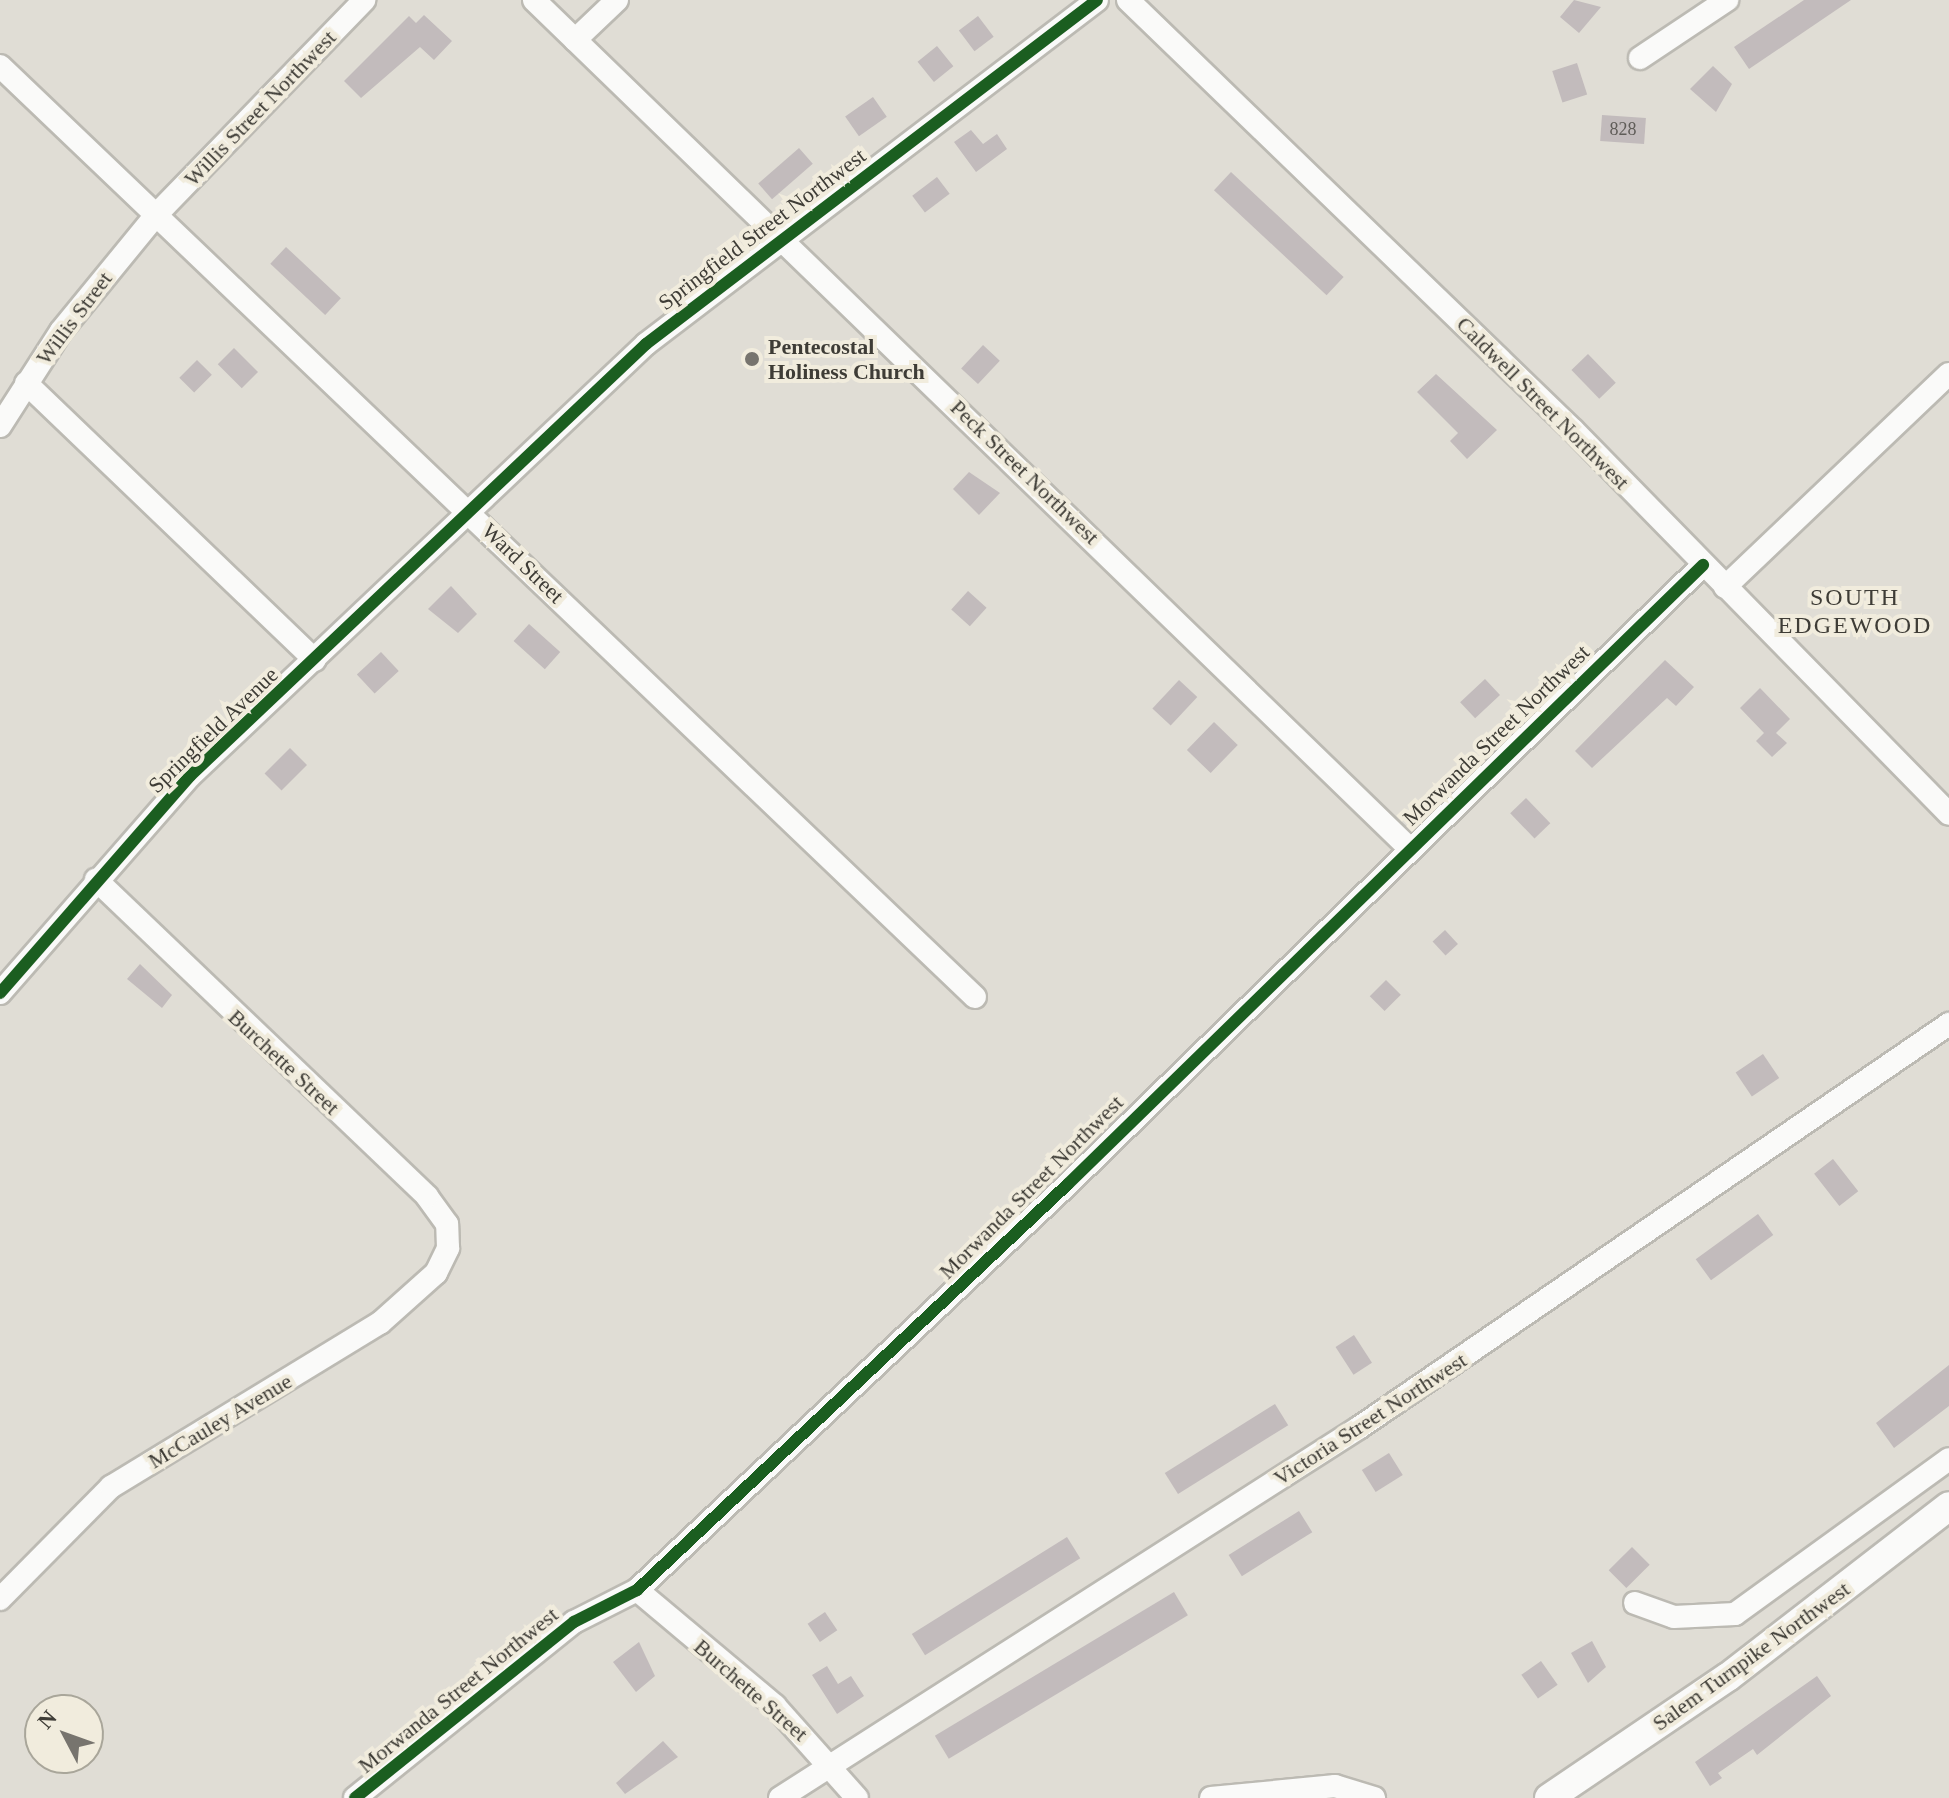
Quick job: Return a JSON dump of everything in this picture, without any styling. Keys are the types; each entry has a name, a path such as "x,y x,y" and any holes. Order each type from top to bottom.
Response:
{"street":[{"name":"Willis Street Northwest","path":"155,216 364,0"},
{"name":"Peck Street Northwest","path":"534,0 782,235 1409,848"},
{"path":"575,40 617,0"},
{"name":"Springfield Street Northwest","path":"470,512 646,344 782,235 1097,0"},
{"name":"Caldwell Street Northwest","path":"1128,0 1703,565 1949,814"},
{"path":"1640,58 1727,0"},
{"name":"Ward Street","path":"0,66 975,997"},
{"name":"Willis Street","path":"0,426 26,383 155,216"},
{"path":"1725,587 1949,374"},
{"path":"26,383 315,660"},
{"name":"Springfield Avenue","path":"3,982 190,776 470,512"},
{"name":"Morwanda Street Northwest","path":"355,1798 574,1622 637,1590 1068,1184 1409,848 1703,565"},
{"name":"Burchette Street","path":"96,880 427,1196 447,1224 446,1254"},
{"name":"Victoria Street Northwest","path":"780,1798 1360,1427 1949,1024"},
{"name":"McCauley Avenue","path":"0,1599 111,1487 380,1323 436,1273 446,1254"},
{"path":"1635,1603 1690,1619 1735,1614 1949,1459"},
{"name":"Salem Turnpike Northwest","path":"1549,1798 1728,1677 1949,1506"},
{"name":"Burchette Street","path":"637,1590 775,1706 830,1764 857,1798"},
{"path":"1211,1798 1335,1786 1374,1798"}],"building":[{"path":"1574,0 1601,7 1579,33 1560,17"},
{"path":"1804,0 1851,0 1749,69 1734,47"},
{"path":"424,15 452,41 434,60 420,47 361,98 344,81 409,16 416,23"},
{"path":"978,16 994,37 974,51 959,30"},
{"path":"937,46 953,66 934,82 918,62"},
{"path":"1577,63 1587,94 1562,102 1552,71"},
{"path":"1713,66 1732,84 1716,112 1690,89"},
{"path":"873,97 887,117 859,136 845,117"},
{"path":"1602,115 1646,118 1644,144 1600,141"},
{"path":"971,130 983,144 997,134 1007,149 976,172 954,142"},
{"path":"799,148 813,164 772,199 758,183"},
{"path":"1231,172 1344,277 1327,295 1214,190"},
{"path":"937,177 950,194 925,212 912,196"},
{"path":"286,247 341,298 325,315 270,264"},
{"path":"983,345 1000,361 978,384 961,368"},
{"path":"234,348 258,372 242,388 218,364"},
{"path":"1588,354 1616,383 1599,399 1571,370"},
{"path":"197,360 212,375 194,393 179,378"},
{"path":"1436,374 1497,430 1467,459 1450,441 1458,433 1417,392"},
{"path":"969,472 1000,493 979,515 953,489"},
{"path":"451,586 477,614 458,633 428,609"},
{"path":"968,591 987,608 970,626 951,610"},
{"path":"529,624 560,652 545,669 514,641"},
{"path":"381,652 399,671 375,694 357,675"},
{"path":"1665,660 1694,687 1676,706 1667,698 1592,768 1575,751"},
{"path":"1485,679 1500,695 1475,718 1460,702"},
{"path":"1179,680 1197,697 1171,726 1152,709"},
{"path":"1760,688 1790,719 1776,733 1787,743 1772,757 1756,741 1764,733 1740,708"},
{"path":"1214,722 1238,745 1211,773 1187,750"},
{"path":"290,748 307,765 282,790 265,773"},
{"path":"1526,798 1550,823 1534,838 1510,813"},
{"path":"1445,930 1458,944 1446,955 1433,942"},
{"path":"140,964 172,995 162,1008 127,979"},
{"path":"1386,980 1401,995 1385,1011 1370,996"},
{"path":"1763,1054 1779,1078 1752,1096 1736,1072"},
{"path":"1833,1159 1858,1191 1839,1206 1814,1174"},
{"path":"1758,1214 1773,1235 1711,1280 1696,1259"},
{"path":"1354,1335 1372,1363 1354,1375 1336,1347"},
{"path":"1949,1365 1949,1406 1894,1448 1876,1423"},
{"path":"1275,1404 1288,1425 1178,1494 1165,1473"},
{"path":"1389,1453 1403,1475 1376,1492 1362,1470"},
{"path":"1299,1511 1312,1532 1242,1576 1229,1555"},
{"path":"1067,1537 1080,1558 925,1655 912,1634"},
{"path":"1632,1547 1650,1565 1626,1588 1609,1570"},
{"path":"1174,1592 1188,1615 949,1759 935,1736"},
{"path":"825,1612 837,1630 820,1642 808,1624"},
{"path":"1592,1641 1606,1667 1588,1683 1571,1653"},
{"path":"639,1642 655,1676 636,1692 613,1662"},
{"path":"1541,1661 1558,1685 1538,1699 1521,1675"},
{"path":"827,1666 838,1684 851,1676 864,1696 837,1714 812,1675"},
{"path":"1817,1676 1831,1696 1757,1755 1753,1749 1718,1773 1722,1778 1710,1786 1695,1762"},
{"path":"663,1741 678,1757 625,1794 616,1783"}],"cycle path":[{"path":"0,993 190,776 646,344 1097,0"},
{"path":"355,1798 574,1622 637,1590 1068,1184 1703,565"}],"place":[{"name":"Pentecostal Holiness Church","path":"752,359"}],"district":[{"name":"SOUTH EDGEWOOD","path":"1855,612"}]}
